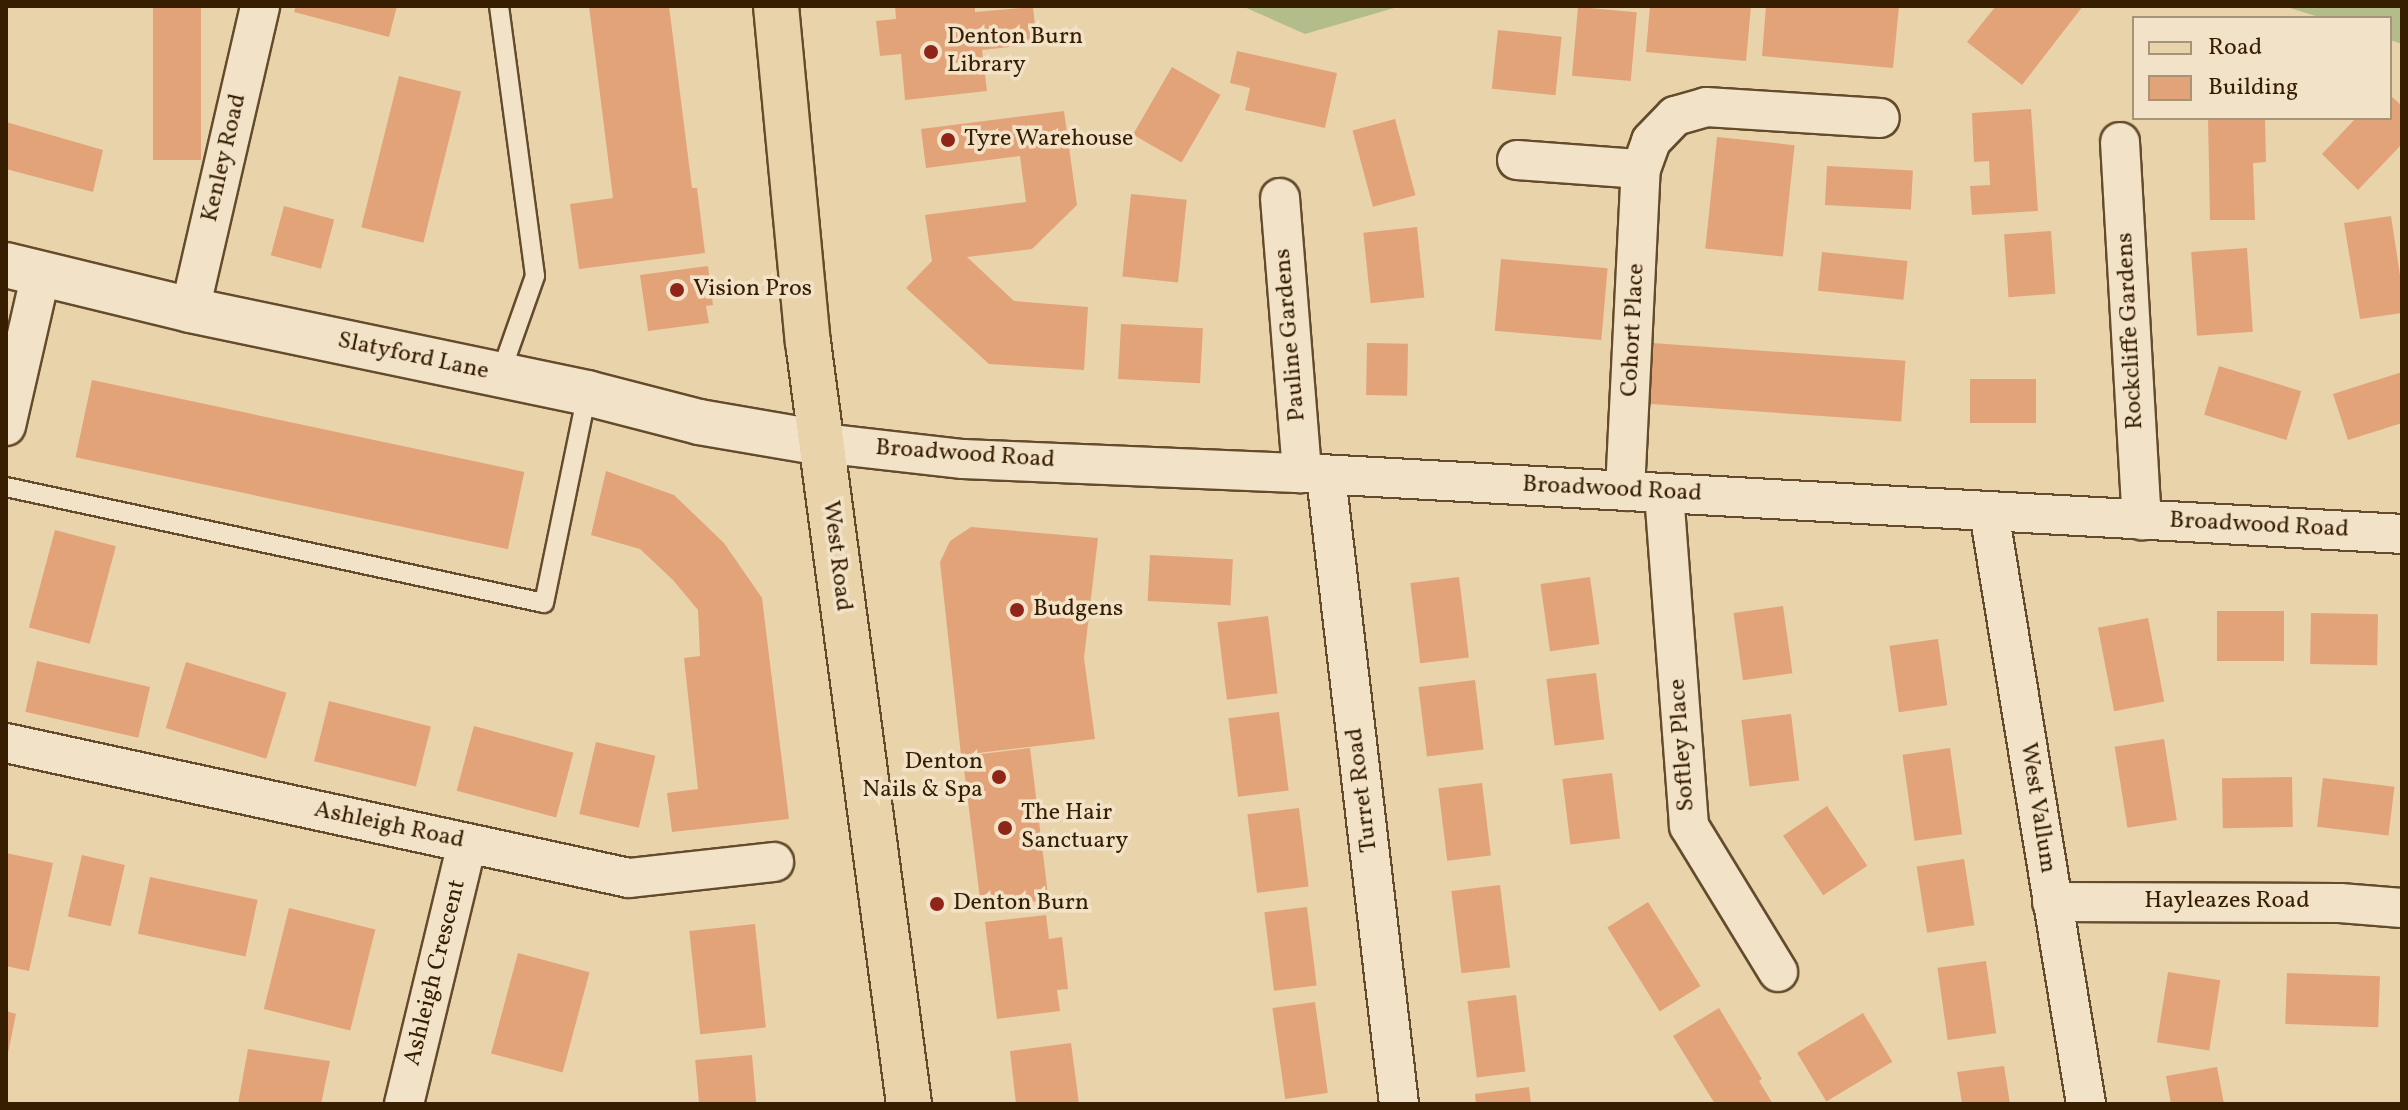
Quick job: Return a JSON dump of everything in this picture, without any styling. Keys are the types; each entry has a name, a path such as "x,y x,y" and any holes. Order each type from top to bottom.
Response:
{"main road":[{"name":"West Road","path":"776,6 808,342 909,1104"}],"street":[{"name":"Kenley Road","path":"190,310 260,6"},
{"name":"Cohort Place","path":"1625,491 1641,169 1651,141 1675,116 1706,107 1880,118"},
{"name":"Rockcliffe Gardens","path":"2120,142 2142,520"},
{"path":"1517,160 1641,169"},
{"name":"Pauline Gardens","path":"1280,198 1314,474"},
{"name":"Slatyford Lane","path":"23,269 190,310 587,393 699,422 822,443"},
{"path":"6,426 23,269"},
{"name":"Broadwood Road","path":"822,443 963,459 1314,474 2402,534"},
{"name":"Turret Road","path":"1314,474 1399,1104"},
{"name":"Softley Place","path":"1664,493 1689,826 1778,972"},
{"name":"West Vallum","path":"1989,512 2086,1104"},
{"name":"Ashleigh Road","path":"6,743 629,878 774,862"},
{"name":"Ashleigh Crescent","path":"404,1104 467,843"},
{"name":"Hayleazes Road","path":"2052,902 2340,903 2402,908"}],"lane":[{"path":"499,6 535,276 500,375"},
{"path":"6,487 544,603 587,393"}],"green space":[{"path":"1242,6 1401,6 1305,34"},
{"path":"2284,6 2402,6 2402,44 2392,41 2392,16 2316,16"}],"building":[{"path":"153,6 201,6 201,160 153,160"},
{"path":"296,6 397,6 389,37 294,12"},
{"path":"589,6 669,6 692,188 697,188 705,253 579,269 570,204 613,198"},
{"name":"Denton Burn Library","path":"895,6 975,6 975,12 1033,7 1037,44 982,50 987,91 905,100 901,54 880,56 876,21 896,19"},
{"path":"1650,6 1751,6 1746,61 1646,52"},
{"path":"1766,6 1899,6 1893,68 1762,56"},
{"path":"1996,6 2083,6 2022,85 1967,42"},
{"path":"1578,7 1637,12 1631,81 1572,76"},
{"path":"1498,30 1562,37 1555,95 1492,89"},
{"path":"1237,51 1337,73 1325,128 1245,110 1250,88 1230,83"},
{"path":"1172,67 1220,95 1181,163 1133,135"},
{"path":"399,76 461,91 423,243 361,227"},
{"path":"2392,97 2402,106 2402,144 2358,190 2322,154 2354,120 2392,120"},
{"path":"2031,109 2038,211 1972,215 1970,186 1990,185 1989,161 1974,162 1972,113"},
{"path":"1064,111 1077,205 1032,249 967,257 1014,301 1088,307 1084,370 989,364 906,288 932,261 925,215 1026,202 1020,156 926,168 921,129"},
{"path":"1395,119 1415,195 1373,207 1352,130"},
{"path":"2208,120 2265,120 2266,162 2253,163 2255,220 2210,220"},
{"path":"6,122 103,150 93,192 6,169"},
{"path":"1717,137 1795,145 1783,257 1705,248"},
{"path":"1827,166 1913,171 1911,209 1825,205"},
{"path":"1131,194 1187,200 1178,282 1122,277"},
{"path":"284,206 334,219 321,269 271,255"},
{"path":"2391,216 2402,288 2402,313 2360,319 2344,223"},
{"path":"1417,227 1424,298 1371,303 1363,233"},
{"path":"2051,231 2055,294 2009,297 2004,234"},
{"path":"2247,248 2253,332 2197,336 2191,252"},
{"path":"1822,252 1908,261 1903,300 1818,291"},
{"path":"1501,259 1608,268 1601,340 1495,331"},
{"name":"Vision Pros","path":"708,266 713,305 706,306 709,323 648,331 640,275"},
{"path":"1121,324 1203,328 1200,383 1118,379"},
{"path":"1367,343 1408,344 1407,396 1366,395"},
{"path":"1652,343 1905,361 1901,422 1648,404"},
{"path":"2219,366 2301,391 2286,440 2204,415"},
{"path":"2402,372 2402,423 2348,440 2333,394"},
{"path":"1970,379 2036,379 2036,423 1970,423"},
{"path":"92,380 524,472 508,549 76,457"},
{"path":"606,471 674,495 724,543 762,598 789,819 672,832 667,793 698,789 684,658 700,656 698,610 673,580 640,549 591,535"},
{"name":"Budgens","path":"971,527 1098,538 1084,658 1095,739 961,755 940,562 950,541"},
{"path":"55,530 116,546 90,644 29,628"},
{"path":"1150,555 1233,559 1230,605 1148,601"},
{"path":"1459,577 1469,657 1420,663 1410,583"},
{"path":"1590,577 1599,644 1550,651 1540,584"},
{"path":"1783,606 1792,673 1743,680 1733,613"},
{"path":"2217,611 2284,611 2284,661 2217,661"},
{"path":"2311,613 2378,614 2377,665 2310,664"},
{"path":"1268,616 1278,693 1227,700 1217,622"},
{"path":"2148,618 2164,701 2114,711 2098,628"},
{"path":"1938,639 1947,705 1899,712 1889,646"},
{"path":"37,661 150,687 138,738 25,712"},
{"path":"186,662 286,693 266,759 166,728"},
{"path":"1596,673 1604,740 1555,746 1546,679"},
{"path":"1475,680 1484,749 1427,756 1418,687"},
{"path":"329,701 431,726 416,787 314,761"},
{"path":"1279,712 1289,790 1238,797 1228,718"},
{"path":"1791,714 1799,781 1750,787 1741,720"},
{"path":"474,726 573,753 556,817 457,791"},
{"path":"2164,739 2177,820 2127,828 2115,747"},
{"path":"596,742 655,756 639,828 579,814"},
{"path":"1030,748 1049,900 981,908 963,756"},
{"path":"1950,748 1962,834 1915,841 1902,755"},
{"path":"1612,773 1620,839 1570,845 1562,779"},
{"path":"2292,777 2293,827 2223,828 2222,778"},
{"path":"2323,778 2394,787 2388,835 2317,827"},
{"path":"1482,783 1491,855 1447,861 1438,788"},
{"path":"1827,806 1867,866 1823,895 1783,836"},
{"path":"1299,808 1309,886 1257,893 1247,814"},
{"path":"6,853 53,863 29,971 6,966"},
{"path":"82,855 125,865 111,926 68,916"},
{"path":"1964,859 1974,925 1927,933 1917,867"},
{"path":"150,877 258,900 246,957 138,934"},
{"path":"1500,885 1510,967 1461,973 1451,891"},
{"path":"1648,902 1700,986 1660,1011 1607,927"},
{"path":"1307,907 1317,985 1274,991 1264,912"},
{"path":"289,908 375,930 350,1030 264,1009"},
{"path":"1046,915 1049,939 1062,937 1068,989 1057,990 1060,1011 997,1019 985,922"},
{"path":"755,924 766,1027 700,1034 689,931"},
{"path":"518,953 589,972 563,1073 491,1053"},
{"path":"1986,961 1996,1033 1948,1040 1937,968"},
{"path":"2168,972 2220,980 2209,1050 2157,1042"},
{"path":"2287,973 2380,976 2378,1027 2285,1024"},
{"path":"1516,995 1525,1071 1477,1077 1467,1001"},
{"path":"1315,1002 1328,1093 1285,1099 1272,1008"},
{"path":"1719,1008 1762,1079 1759,1081 1773,1104 1715,1104 1673,1036"},
{"path":"6,1011 16,1014 7,1058 6,1058"},
{"path":"1863,1013 1892,1062 1826,1102 1797,1053"},
{"path":"1071,1043 1079,1104 1016,1104 1010,1051"},
{"path":"248,1049 330,1061 321,1104 238,1104"},
{"path":"752,1055 756,1104 699,1104 695,1060"},
{"path":"2004,1066 2010,1104 1962,1104 1957,1072"},
{"path":"2217,1067 2224,1104 2171,1104 2166,1076"},
{"path":"1529,1087 1531,1104 1476,1104 1475,1094"}],"place":[{"name":"Denton Burn Library","path":"931,52"},
{"name":"Tyre Warehouse","path":"948,140"},
{"name":"Vision Pros","path":"677,290"},
{"name":"Budgens","path":"1017,610"},
{"name":"Denton Nails & Spa","path":"999,777"},
{"name":"The Hair Sanctuary","path":"1005,828"},
{"name":"Denton Burn","path":"937,904"}]}
